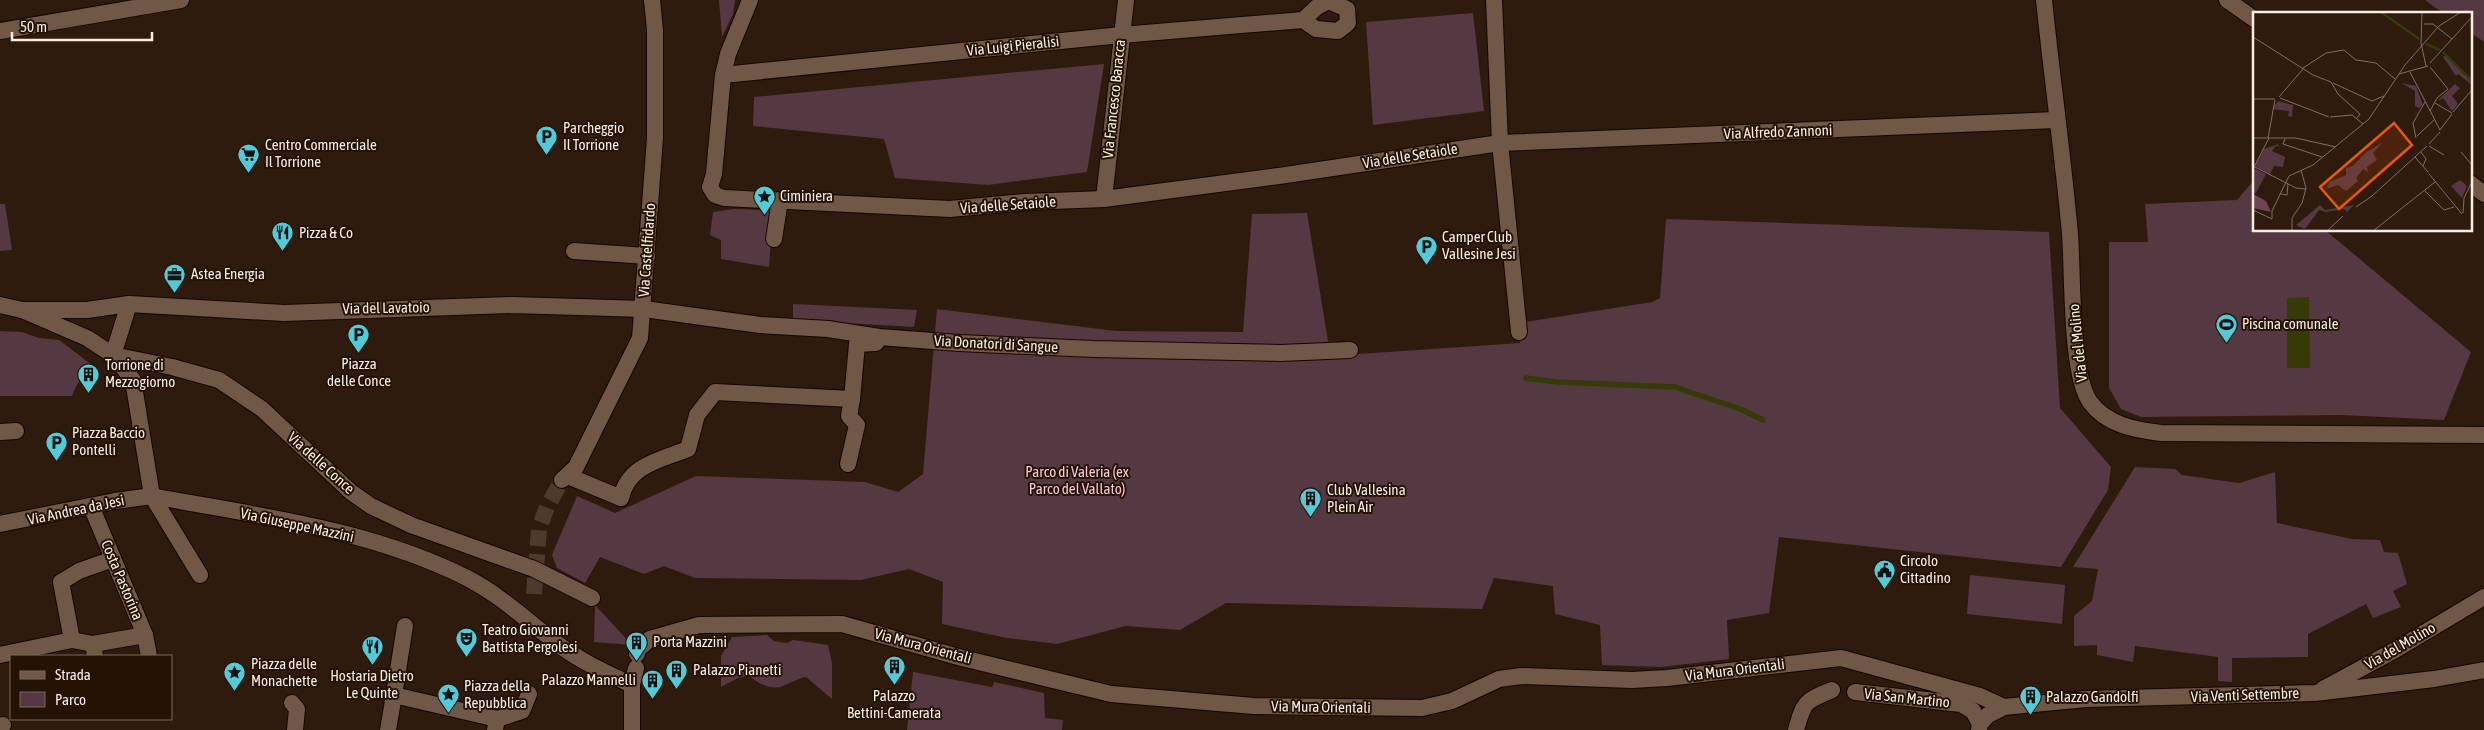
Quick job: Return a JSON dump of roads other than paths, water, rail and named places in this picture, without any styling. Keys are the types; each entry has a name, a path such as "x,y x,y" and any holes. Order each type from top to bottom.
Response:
{"street":[{"path":"0,31 173,0"},
{"name":"Via Castelfidardo","path":"652,0 655,30 655,138 644,309 640,338 576,467 565,478 621,498 623,488 637,469 688,450 697,415 715,392 847,399"},
{"name":"Via delle Setaiole","path":"750,0 728,54 723,75 714,174 710,186 715,194 724,198 950,209 1026,202 1104,199 1279,176 1500,143"},
{"name":"Via Francesco Baracca","path":"1104,199 1126,0"},
{"path":"1494,0 1500,143 1519,332"},
{"name":"Via del Molino","path":"2044,0 2070,234 2077,354 2082,386 2090,403 2106,418 2132,430 2160,433 2484,435"},
{"path":"2227,0 2253,18"},
{"name":"Via Luigi Pieralisi","path":"723,75 1121,35 1303,20"},
{"name":"Via Alfredo Zannoni","path":"1500,143 2057,120"},
{"path":"2472,185 2484,194"},
{"path":"774,239 780,200"},
{"path":"574,251 647,256"},
{"path":"113,356 129,304"},
{"name":"Via del Lavatoio","path":"22,310 88,310 129,304 284,313 512,305 644,309"},
{"path":"0,305 22,310 87,338 113,356 133,380 152,496 200,575"},
{"name":"Via Donatori di Sangue","path":"644,309 760,325 828,329 879,336 1094,349 1281,353 1350,350"},
{"path":"848,464 857,425 849,416 847,399 857,344 876,343 879,336"},
{"name":"Via delle Conce","path":"113,356 172,367 218,380 262,409 351,492 371,506 411,525 534,569 592,598"},
{"name":"Via Andrea da Jesi","path":"0,524 26,521 91,506 152,496"},
{"name":"Via Giuseppe Mazzini","path":"152,496 381,542 422,558 467,578 499,596 571,653 632,685"},
{"name":"Costa Pastorina","path":"91,506 145,635 149,655"},
{"path":"72,640 61,582 79,571 113,559"},
{"name":"Via del Molino","path":"2314,693 2398,650 2484,597"},
{"name":"Via Mura Orientali","path":"632,685 637,657 650,640 699,625 842,624 962,658 1111,694 1254,706 1422,708 1452,701 1499,679 1521,676 1632,680 1667,678 1841,658 1980,696 2004,707"},
{"path":"388,730 405,626"},
{"path":"0,655 72,640 94,650 145,635"},
{"name":"Via Venti Settembre","path":"2004,707 2086,699 2314,693 2434,679 2484,670"},
{"path":"632,685 632,730"},
{"path":"1796,730 1802,710 1808,700 1832,690"},
{"name":"Via San Martino","path":"1855,692 1961,704 1973,711 1980,727"},
{"path":"394,695 496,724 522,710 530,694"},
{"path":"292,703 297,709 295,730"},
{"path":"1980,727 1988,715 2004,707"}],"waterway":[{"path":"1526,378 1558,382 1675,387 1743,410 1763,420"}],"tunnel":[{"path":"534,594 539,529 547,507 562,480"}],"place":[{"name":"Parcheggio Il Torrione","path":"547,156"},
{"name":"Centro Commerciale Il Torrione","path":"249,173"},
{"name":"Ciminiera","path":"764,215"},
{"name":"Pizza & Co","path":"283,252"},
{"name":"Camper Club Vallesine Jesi","path":"1426,265"},
{"name":"Astea Energia","path":"175,293"},
{"name":"Piscina comunale","path":"2226,343"},
{"name":"Piazza delle Conce","path":"359,354"},
{"name":"Torrione di Mezzogiorno","path":"89,393"},
{"name":"Piazza Baccio Pontelli","path":"56,461"},
{"name":"Club Vallesina Plein Air","path":"1311,518"},
{"name":"Circolo Cittadino","path":"1884,589"},
{"name":"Teatro Giovanni Battista Pergolesi","path":"466,658"},
{"name":"Porta Mazzini","path":"637,661"},
{"name":"Hostaria Dietro Le Quinte","path":"372,666"},
{"name":"Palazzo Bettini-Camerata","path":"894,686"},
{"name":"Palazzo Pianetti","path":"677,689"},
{"name":"Piazza delle Monachette","path":"235,692"},
{"name":"Palazzo Mannelli","path":"652,699"},
{"name":"Piazza della Repubblica","path":"448,714"},
{"name":"Palazzo Gandolfi","path":"2030,716"}],"park label":[{"name":"Parco di Valeria (ex Parco del Vallato)","path":"1077,480"}]}
